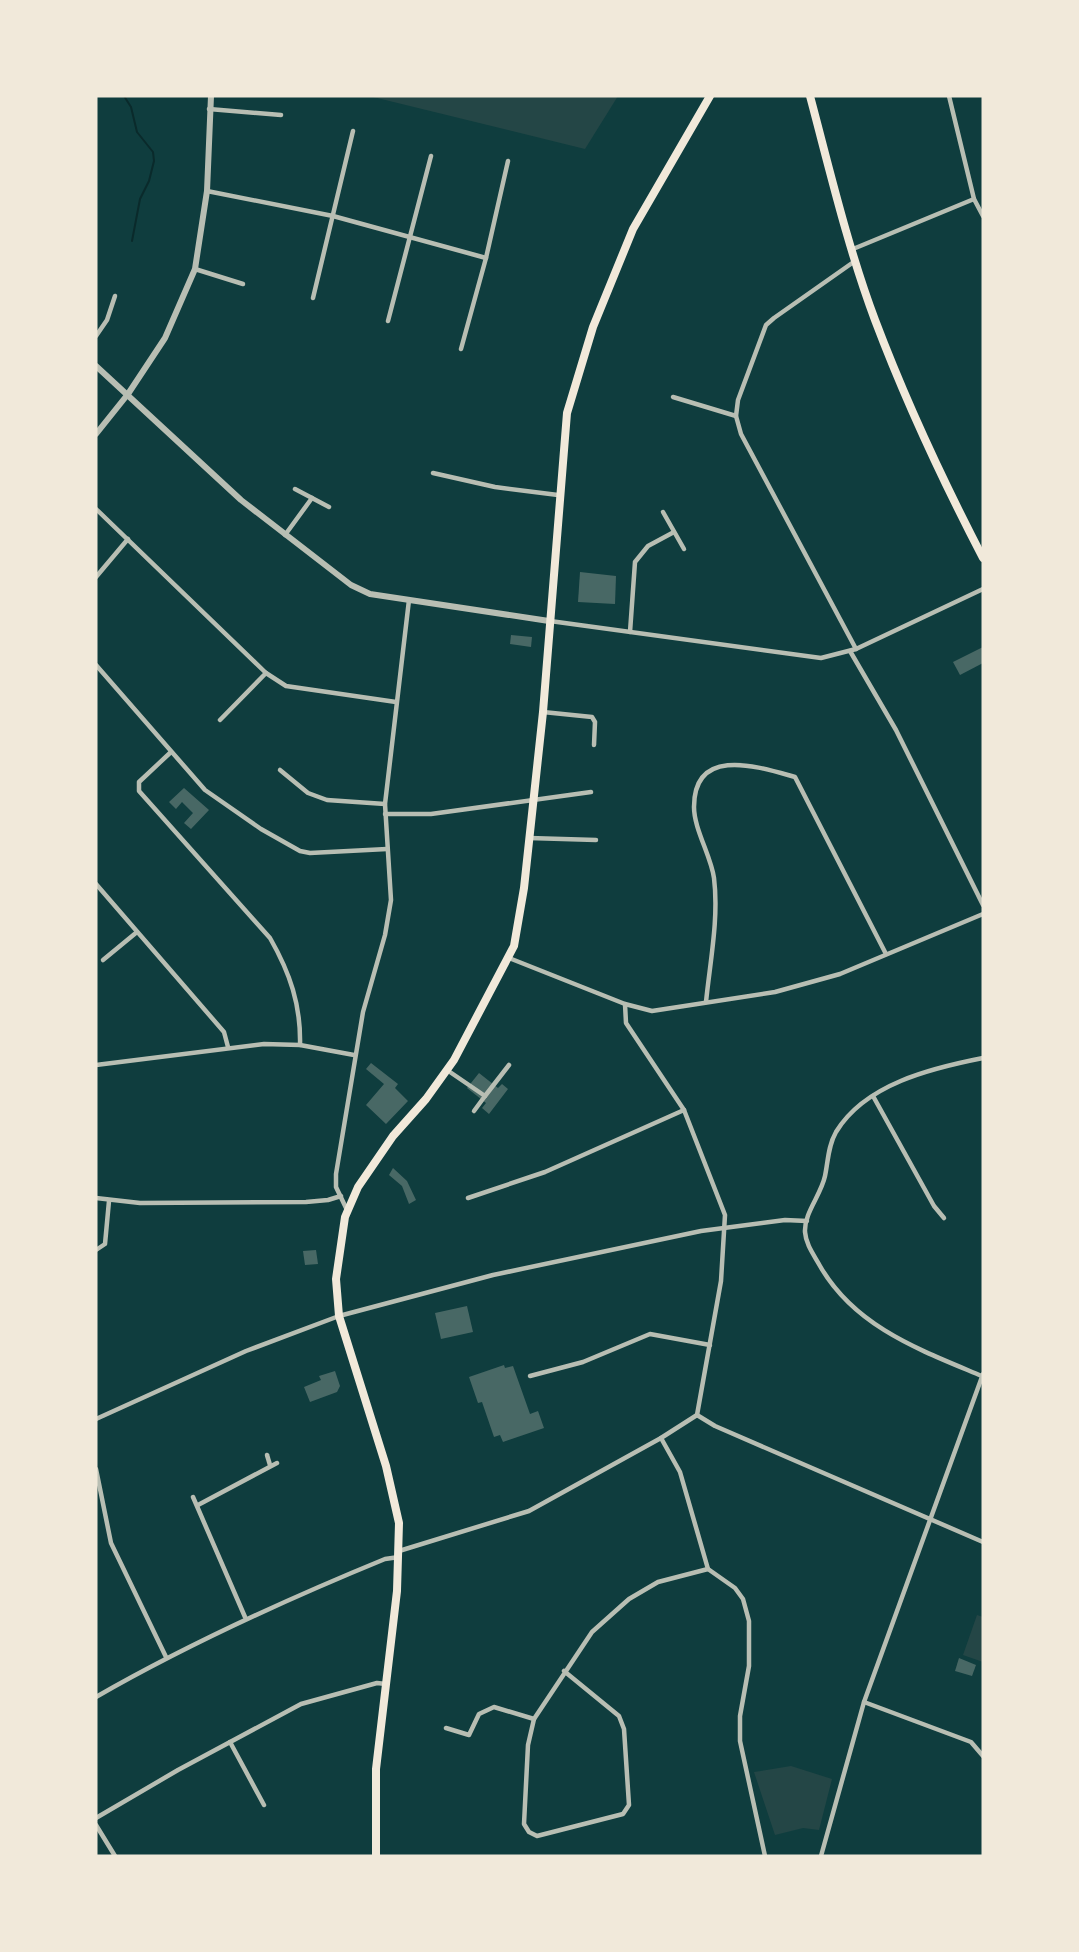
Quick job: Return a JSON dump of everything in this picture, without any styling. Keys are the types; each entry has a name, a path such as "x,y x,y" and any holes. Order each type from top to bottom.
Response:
{"main road":[{"path":"376,1856 376,1769 399,1554 399,1523 386,1466 339,1316 336,1279 347,1210 358,1187 395,1133 426,1099 447,1070 509,958 521,914 543,712 558,495 567,413 593,327 633,229 710,96"},
{"path":"810,96 855,261 876,321 917,420 983,558"}],"street":[{"path":"96,434 128,394 165,338 195,269 207,190 210,96"},
{"path":"949,96 974,199 983,216"},
{"path":"209,109 281,115"},
{"path":"314,298 353,131"},
{"path":"388,321 431,156"},
{"path":"461,349 486,258 508,161"},
{"path":"207,190 333,216 486,258"},
{"path":"853,249 974,199"},
{"path":"855,261 766,326 741,391 736,416 741,434 856,648"},
{"path":"195,269 243,284"},
{"path":"96,336 107,320 115,296"},
{"path":"96,366 241,500 351,585 370,594 821,658 850,651 983,589"},
{"path":"673,397 736,416"},
{"path":"432,473 495,487 558,495"},
{"path":"294,489 329,507"},
{"path":"285,535 312,498"},
{"path":"96,508 266,673 286,686 396,702"},
{"path":"663,512 684,549"},
{"path":"630,632 635,562 648,546 674,532"},
{"path":"96,577 128,539"},
{"path":"347,1210 336,1187 336,1174 354,1055 391,900 384,804 408,600"},
{"path":"850,651 896,730 983,905"},
{"path":"96,665 171,752 221,803 300,851 310,853 387,849"},
{"path":"220,720 266,673"},
{"path":"543,712 592,717 595,722 594,745"},
{"path":"171,752 139,782 138,791 270,938 285,963 296,992 300,1046"},
{"path":"706,1002 716,900 714,875 693,808 698,785 708,773 721,766 738,763 795,777 886,954"},
{"path":"280,771 308,793 327,800 384,804"},
{"path":"385,814 431,814 533,798 591,792"},
{"path":"529,838 596,840"},
{"path":"96,885 224,1032 228,1047"},
{"path":"509,958 625,1004 652,1011 775,992 840,974 983,914"},
{"path":"103,960 137,932"},
{"path":"96,1697 166,1657 245,1617 385,1559 529,1511 661,1438 697,1415 721,1281 725,1228 723,1206 684,1110 626,1023 625,1004"},
{"path":"96,1065 264,1044 300,1046 354,1055"},
{"path":"821,1856 864,1702 982,1375 875,1327 847,1304 828,1280 809,1247 805,1231 807,1221 824,1180 835,1134 858,1108 873,1096 901,1081 983,1058"},
{"path":"474,1111 509,1065"},
{"path":"447,1070 485,1096"},
{"path":"873,1096 934,1206 944,1218"},
{"path":"468,1198 545,1172 684,1110"},
{"path":"96,1198 140,1203 306,1202 341,1196"},
{"path":"96,1250 105,1244 109,1201"},
{"path":"96,1419 246,1351 339,1316 493,1275 701,1231 785,1220 807,1221"},
{"path":"530,1376 583,1362 650,1334 710,1346"},
{"path":"697,1415 715,1426 983,1542"},
{"path":"661,1438 680,1472 708,1569 735,1588 743,1599 748,1621 748,1666 740,1716 740,1741 765,1856"},
{"path":"267,1455 270,1465"},
{"path":"198,1505 277,1463"},
{"path":"96,1469 111,1543 166,1657"},
{"path":"193,1497 222,1563 229,1585 245,1617"},
{"path":"564,1671 619,1716 624,1729 629,1805 623,1814 537,1836 529,1832 524,1824 528,1745 534,1719 564,1671 592,1632 629,1599 658,1582 708,1569"},
{"path":"96,1818 302,1704 377,1683 386,1684"},
{"path":"864,1702 971,1742 983,1756"},
{"path":"446,1728 469,1735 479,1714 494,1707 534,1719"},
{"path":"230,1742 264,1805"},
{"path":"96,1825 115,1856"}],"shaded area":[{"path":"369,96 618,96 585,149"},
{"path":"977,1615 983,1617 983,1662 963,1655"},
{"path":"791,1766 832,1779 819,1830 803,1828 775,1835 754,1772"}],"building":[{"path":"580,572 616,576 615,604 578,602"},
{"path":"511,635 532,637 531,647 510,644"},
{"path":"983,647 983,663 960,675 953,662"},
{"path":"184,788 209,810 191,829 184,823 193,813 182,802 176,809 169,802"},
{"path":"371,1063 398,1084 395,1088 408,1101 386,1124 366,1105 384,1084 366,1069"},
{"path":"479,1073 498,1088 502,1084 508,1089 489,1114 482,1108 486,1103 467,1088"},
{"path":"393,1168 407,1181 416,1200 409,1204 402,1186 389,1175"},
{"path":"316,1250 318,1264 305,1265 303,1251"},
{"path":"467,1306 473,1332 441,1339 435,1313"},
{"path":"504,1365 505,1368 513,1366 530,1414 538,1411 544,1428 503,1442 500,1435 494,1437 482,1402 478,1403 469,1377"},
{"path":"335,1371 340,1386 337,1392 310,1402 304,1387 321,1380 319,1376"},
{"path":"959,1658 976,1665 972,1676 955,1671"}],"waterway":[{"path":"124,96 131,107 137,132 153,152 154,161 149,181 140,199 132,241"}]}
